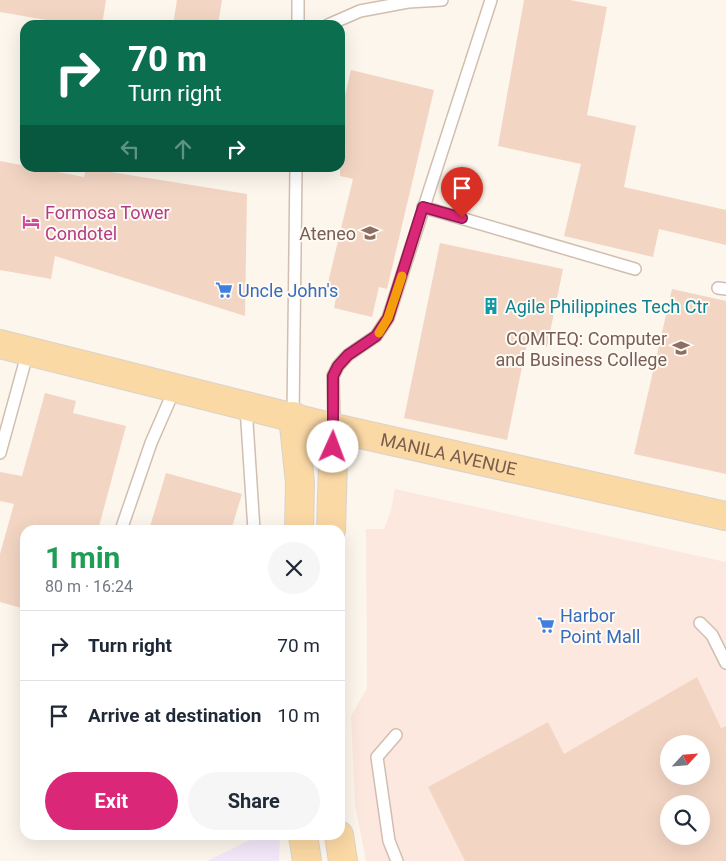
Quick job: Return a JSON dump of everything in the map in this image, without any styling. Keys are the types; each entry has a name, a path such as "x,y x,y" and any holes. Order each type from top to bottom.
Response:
{"main road":[{"name":"MANILA AVENUE","path":"0,344 334,428 726,516"},
{"path":"292,416 300,483 299,525"},
{"path":"331,525 334,428"},
{"path":"304,840 307,861"},
{"path":"340,840 343,861"}],"lane":[{"path":"298,0 298,20"},
{"path":"339,20 360,11 408,2 442,0"},
{"path":"334,428 333,376 338,366 348,355 376,336 388,318 491,0"},
{"path":"292,416 296,172"},
{"path":"423,207 634,268"},
{"path":"0,453 28,351"},
{"path":"123,525 151,443 175,388"},
{"path":"246,405 254,525"},
{"path":"700,623 712,635 726,662"},
{"path":"396,736 378,757 389,841 397,861"}],"shaded area":[{"name":"Harbor Point Mall","path":"395,489 726,562 726,861 366,861 355,805 351,716 367,688 366,529 384,529 391,510"},
{"path":"250,840 280,840 279,861 207,861"}],"building":[{"path":"0,0 106,0 103,20 46,20 0,12"},
{"path":"177,0 222,0 219,20 174,20"},
{"path":"524,0 570,0 607,7 587,115 636,126 624,187 726,210 726,245 659,229 653,257 564,236 581,164 498,146"},
{"name":"Ateneo","path":"351,70 434,90 387,289 379,287 372,317 334,308 336,298 325,295 353,179 340,176 340,172 345,172 345,96"},
{"path":"0,161 20,165 20,172 58,172 84,177 85,172 111,172 247,194 245,316 55,256 51,279 0,270"},
{"name":"Agile Philippines Tech Ctr","path":"440,243 563,269 547,347 527,343 507,440 404,418"},
{"path":"672,289 726,301 726,474 634,454"},
{"path":"45,393 76,401 73,413 126,426 99,525 20,525 20,608 0,602 0,554 14,504 0,501 0,472 22,476"},
{"path":"166,473 242,494 233,525 150,525"},
{"path":"697,677 721,728 726,726 726,861 465,861 428,787 548,722 564,754"}],"slow traffic":[{"path":"379,333 388,318 402,276"}],"place":[{"name":"Formosa Tower Condotel","path":"31,222"},
{"name":"Ateneo","path":"370,233"},
{"name":"Uncle John's","path":"224,290"},
{"name":"Agile Philippines Tech Ctr","path":"491,306"},
{"name":"COMTEQ: Computer and Business College","path":"681,348"},
{"name":"Harbor Point Mall","path":"546,625"}],"route":[{"path":"333,447 333,376 338,366 348,355 376,336 383,328 392,306 423,207 462,218"}]}
